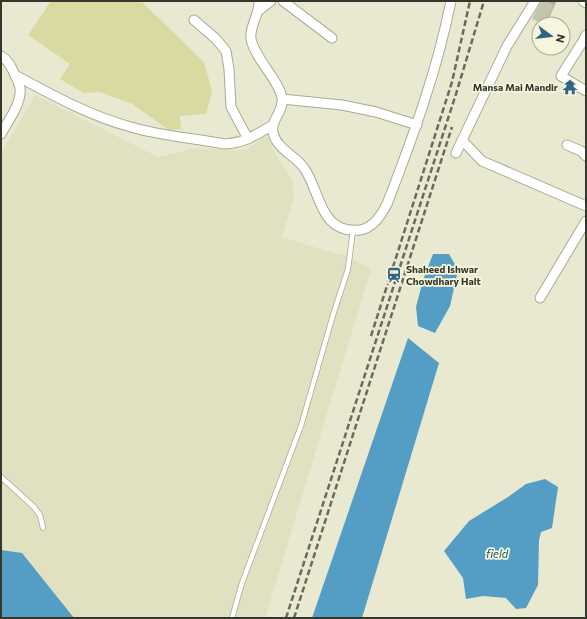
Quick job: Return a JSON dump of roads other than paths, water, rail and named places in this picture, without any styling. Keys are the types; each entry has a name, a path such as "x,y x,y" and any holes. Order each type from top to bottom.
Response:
{"street":[{"path":"259,1 251,37 253,44 282,99 281,109 273,125 272,132 276,141 283,149 306,170 324,213 329,220 344,228 353,230 362,230 380,217 384,211 417,125 439,57 451,1"},
{"path":"258,11 271,1"},
{"path":"283,1 332,38"},
{"path":"456,153 507,46 535,1"},
{"path":"194,20 216,39 226,52 229,69 230,104 232,111 248,139"},
{"path":"585,40 561,76 585,88"},
{"path":"1,56 10,65 20,87 20,96 17,105 1,134"},
{"path":"15,75 82,110 130,127 152,132 224,144 240,142 248,139 273,125"},
{"path":"282,99 360,108 417,125"},
{"path":"462,140 482,161 586,206"},
{"path":"567,146 581,151 586,156"},
{"path":"540,298 586,221"}],"lane":[{"path":"232,618 242,583 301,426 332,316 348,269 353,230"},
{"path":"1,477 33,506 40,515 43,528"}],"water":[{"path":"433,254 449,254 458,270 450,306 435,333 418,326 416,307 423,280"},
{"path":"408,338 439,363 362,618 312,618"},
{"name":"field","path":"545,479 558,487 552,528 541,532 539,540 538,585 526,608 516,609 506,598 483,596 466,599 463,578 444,551 469,521 526,484"},
{"path":"1,550 22,553 74,618 1,618"}],"railway":[{"path":"371,336 452,82 470,1"},
{"path":"286,618 456,94 484,1"},
{"path":"294,618 452,127"}],"place":[{"name":"Mansa Mai Mandir","path":"570,87"},
{"name":"Shaheed Ishwar Chowdhary Halt","path":"394,275"}]}
